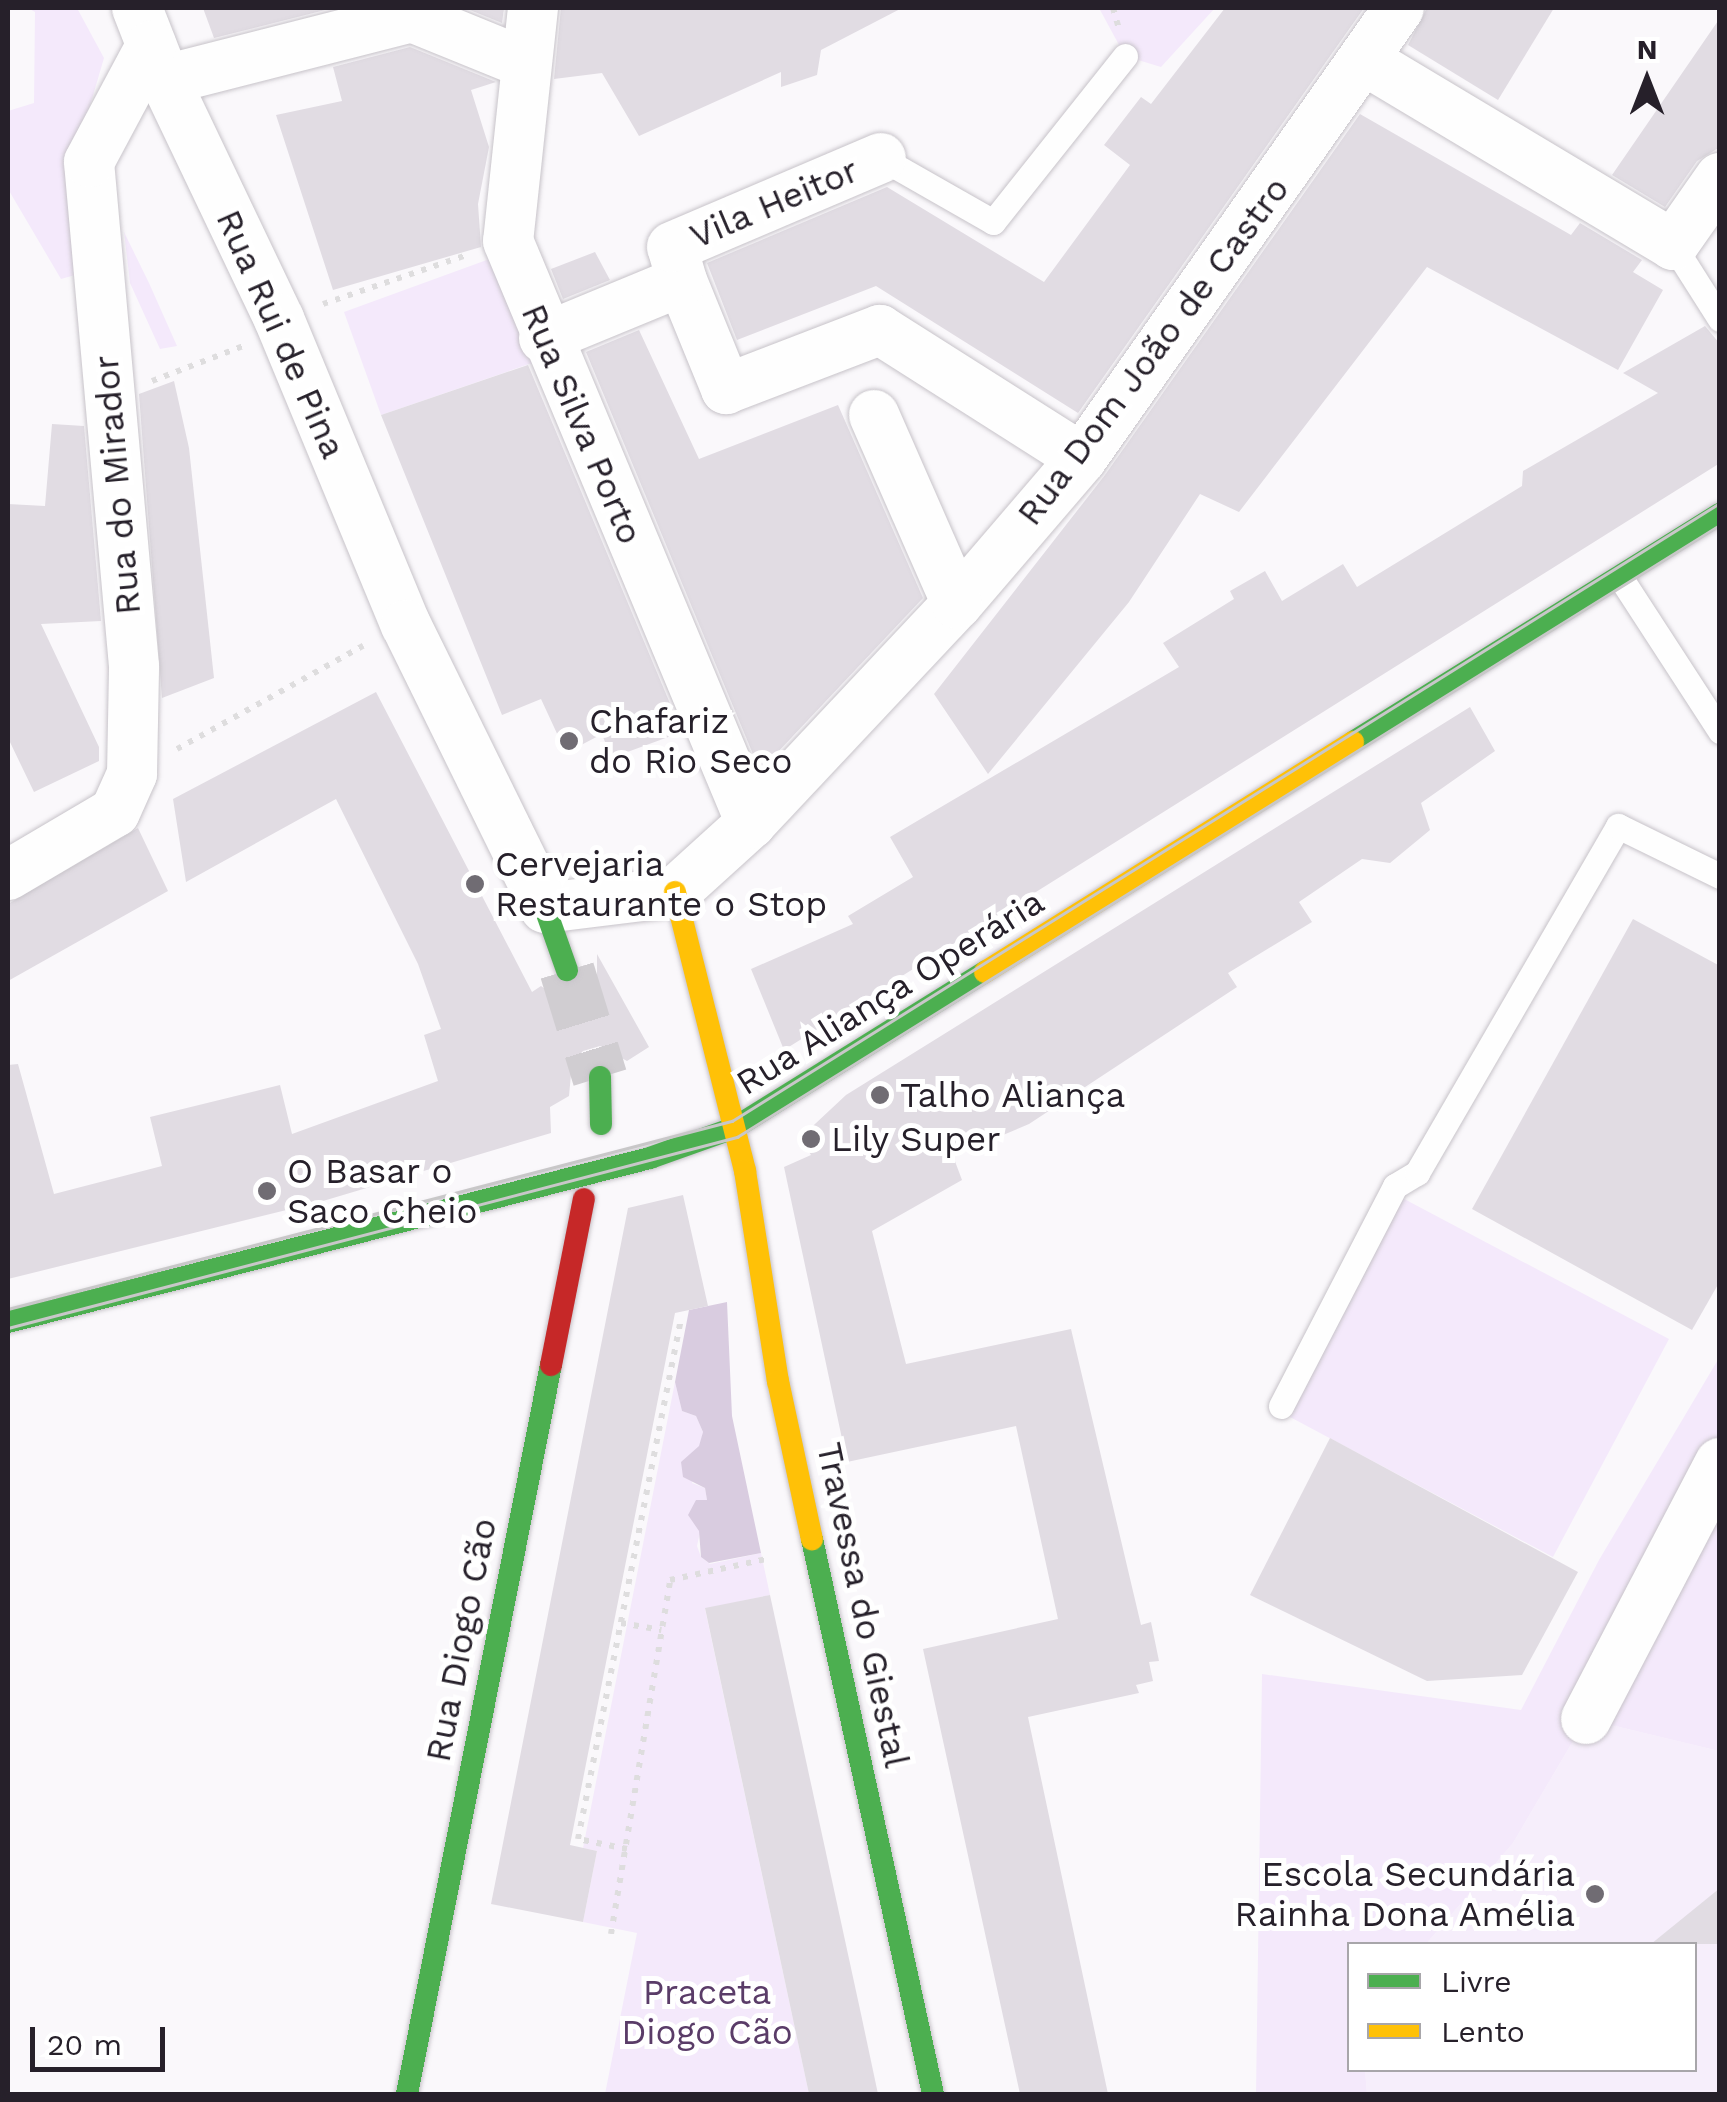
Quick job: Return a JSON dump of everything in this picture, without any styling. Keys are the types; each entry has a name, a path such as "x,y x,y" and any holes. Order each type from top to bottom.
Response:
{"street":[{"name":"Rua Silva Porto","path":"533,8 522,62 508,241 544,338 751,823"},
{"name":"Rua Dom João de Castro","path":"675,892 751,823 956,604 1082,458 1366,61 1399,8"},
{"path":"151,44 412,16 522,62"},
{"name":"Rua Rui de Pina","path":"151,44 281,324 406,625 544,908"},
{"name":"Rua do Mirador","path":"14,855 115,812 132,774 134,666 88,162 151,44"},
{"path":"1366,61 1673,246 1720,178"},
{"name":"Vila Heitor","path":"544,338 682,282 672,247 881,158"},
{"path":"682,282 726,389 880,330 1082,458"},
{"path":"874,414 956,604"},
{"name":"Rua Aliança Operária","path":"8,1322 490,1194 650,1158 734,1128 1720,514"},
{"path":"567,970 544,908 675,892"},
{"name":"Travessa do Giestal","path":"675,892 763,1257 778,1381 932,2094"},
{"path":"600,1077 601,1124"},
{"name":"Rua Diogo Cão","path":"407,2094 584,1199"},
{"path":"1586,1719 1720,1462"}],"lane":[{"path":"881,158 993,222 1125,56"},
{"path":"1673,246 1720,319"},
{"path":"1620,577 1720,731"},
{"path":"1281,1406 1395,1186 1417,1173 1618,826 1720,876"}],"path":[{"path":"109,397 281,324 508,241"},
{"path":"132,774 406,625"},
{"path":"626,1849 578,1839 680,1319"},
{"path":"612,1934 660,1674 660,1630 670,1580 762,1560"},
{"path":"621,1623 660,1630"}],"shaded area":[{"path":"727,1302 732,1416 761,1553 709,1563 701,1557 699,1531 688,1515 696,1500 707,1500 705,1488 683,1477 681,1462 699,1446 703,1432 696,1416 682,1411 675,1382 689,1310"},
{"name":"Escola Secundária Rainha Dona Amélia","path":"1586,1719 1719,1751 1719,2094 1367,2094 1365,2072 1697,2072 1697,1942 1428,1942 1513,1843"}],"green space":[{"path":"28,8 77,8 104,58 76,153 82,273 61,279 8,189 8,111 34,103 35,12"},
{"path":"1099,8 1215,8 1161,67 1125,56"},
{"path":"124,232 177,346 160,349 130,283"},
{"path":"495,257 538,361 381,415 344,312"},
{"path":"1391,1192 1669,1339 1553,1557 1275,1409"},
{"path":"1719,1358 1719,1751 1586,1719 1513,1843 1428,1942 1347,1942 1347,2072 1365,2072 1367,2094 1256,2094 1262,1674 1521,1710 1599,1560"},
{"name":"Praceta Diogo Cão","path":"675,1382 682,1411 696,1416 703,1432 692,1483 705,1488 707,1500 697,1546 701,1557 710,1564 761,1553 770,1595 705,1609 809,2094 605,2094 637,1933 583,1922 597,1851 583,1848"}],"building":[{"path":"203,8 333,8 214,38"},
{"path":"465,8 504,8 502,23"},
{"path":"561,8 902,8 821,50 817,75 781,87 781,72 639,136 602,73 554,79"},
{"path":"1225,8 1364,8 1078,413 876,286 737,340 707,263 887,187 1044,282 1130,165 1104,145 1141,97 1151,104"},
{"path":"1427,8 1554,8 1498,100 1408,45"},
{"path":"1720,18 1720,147 1697,161 1665,207 1612,175"},
{"path":"410,47 496,82 471,90 489,147 478,204 481,247 333,290 276,115 342,101 333,67"},
{"path":"1360,114 1571,235 1580,223 1642,260 1633,272 1663,290 1618,370 1427,267 1239,512 1200,494 1129,602 988,774 934,694 1105,475"},
{"path":"595,252 610,280 563,299 551,269"},
{"path":"1705,326 1720,344 1720,463 784,1050 751,969 853,924 848,916 913,877 890,837 1179,667 1163,643 1234,599 1230,591 1265,571 1282,601 1343,564 1357,587 1522,486 1523,471 1658,393 1623,373"},
{"path":"639,330 699,459 838,405 923,598 760,771 586,352"},
{"path":"528,365 682,732 611,758 602,734 566,753 541,699 502,715 381,415"},
{"path":"174,381 189,448 214,678 162,698 139,394"},
{"path":"52,424 84,426 101,621 41,624 99,747 99,761 34,792 8,738 8,504 45,506"},
{"path":"376,692 532,992 541,986 560,1000 578,999 597,977 597,954 649,1047 627,1061 600,1046 583,1051 572,1063 569,1096 550,1107 551,1133 323,1201 8,1279 8,1065 18,1064 54,1194 162,1166 150,1117 280,1085 292,1134 438,1081 424,1035 441,1029 418,964 336,799 186,882 173,799"},
{"path":"1470,707 1495,751 1421,803 1430,830 1390,863 1362,859 1299,902 1312,922 1228,973 1237,987 1029,1124 953,1156 962,1180 872,1231 906,1364 1071,1329 1141,1625 1151,1622 1159,1661 1149,1662 1153,1681 1136,1685 1139,1693 1028,1717 1108,2094 1020,2094 923,1649 1058,1619 1016,1426 847,1462 784,1167 811,1155 800,1138 846,1095"},
{"path":"138,828 168,891 8,981 8,904"},
{"path":"1633,919 1720,966 1720,1281 1692,1330 1472,1209"},
{"path":"683,1195 708,1306 675,1313 570,1845 597,1851 583,1922 491,1904 628,1208"},
{"path":"1330,1438 1578,1572 1522,1675 1427,1681 1250,1595"},
{"path":"770,1595 878,2094 809,2094 705,1608"},
{"path":"1720,1888 1720,1944 1653,1942"}],"tunnel":[{"path":"567,970 600,1077"}],"tram line":[{"path":"8,1309 732,1121 1720,503"},
{"path":"8,1328 737,1137 1720,525"}],"traffic: fast":[{"path":"1353,742 1720,514"},
{"path":"545,908 567,970"},
{"path":"8,1322 650,1158 734,1128 985,972"},
{"path":"600,1077 601,1124"},
{"path":"407,2094 551,1365"},
{"path":"812,1539 933,2094"}],"traffic: slow":[{"path":"985,972 1353,742"},
{"path":"675,892 745,1171 778,1381 812,1539"}],"traffic: jam":[{"path":"551,1365 584,1199"}],"place":[{"name":"Chafariz do Rio Seco","path":"569,741"},
{"name":"Cervejaria Restaurante o Stop","path":"475,884"},
{"name":"Talho Aliança","path":"880,1095"},
{"name":"Lily Super","path":"811,1139"},
{"name":"O Basar o Saco Cheio","path":"267,1191"},
{"name":"Escola Secundária Rainha Dona Amélia","path":"1595,1894"}]}
